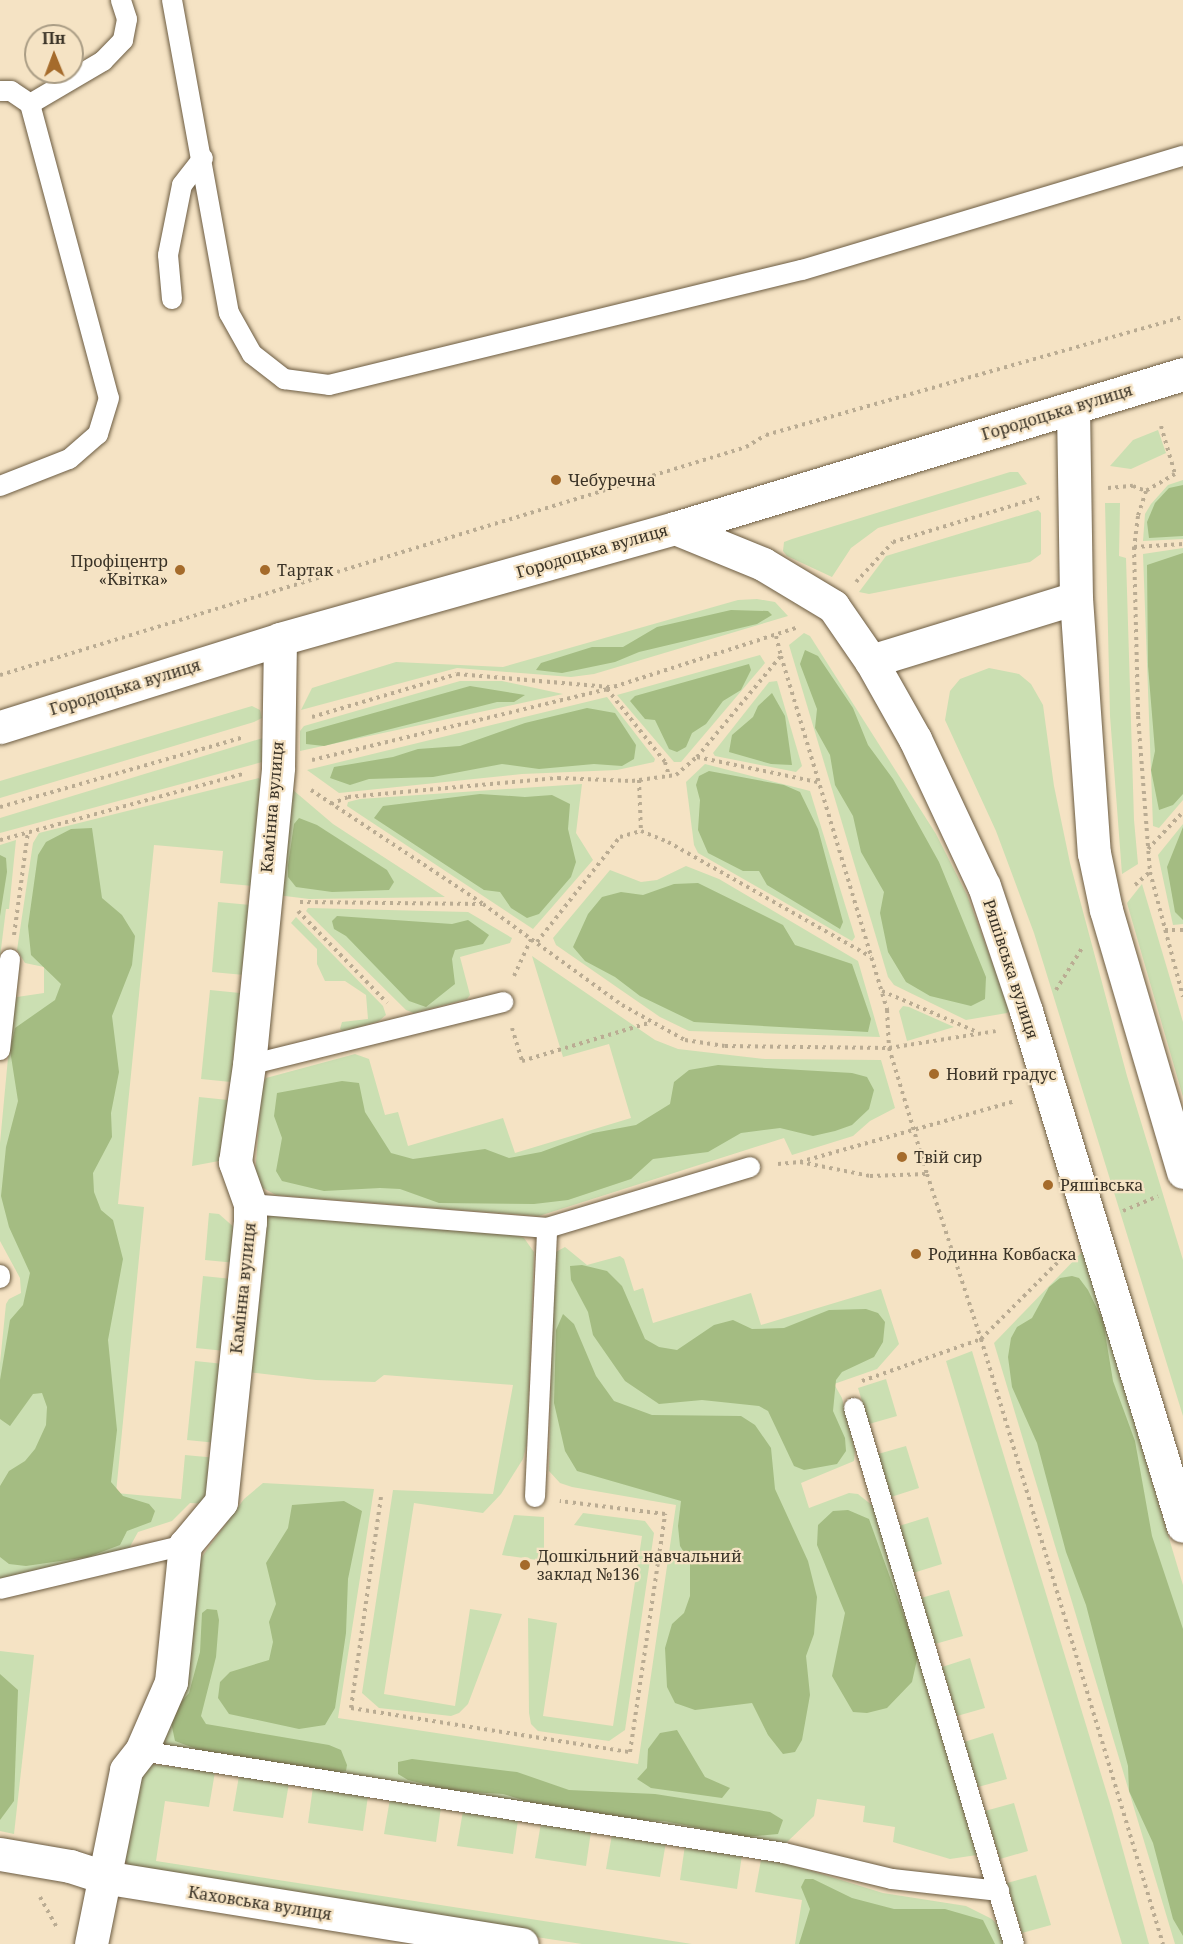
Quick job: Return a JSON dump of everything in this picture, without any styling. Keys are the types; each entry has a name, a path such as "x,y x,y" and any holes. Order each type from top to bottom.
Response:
{"main road":[{"name":"Городоцька вулиця","path":"0,727 280,639 675,528 1183,374"},
{"path":"1072,408 1076,598 1094,853 1173,1183"},
{"name":"Ряшівська вулиця","path":"675,528 763,564 833,606 872,661 915,739 984,886 1026,1011 1183,1526"},
{"path":"872,661 1076,598"},
{"name":"Камінна вулиця","path":"185,1545 221,1502 250,1204 235,1162 249,1065 278,767 280,639"},
{"path":"77,1941 103,1877 126,1770 141,1751 171,1682 185,1545"},
{"name":"Каховська вулиця","path":"0,1854 70,1866 103,1877 522,1944"}],"lane":[{"path":"30,104 103,61 123,40 127,19 121,0"},
{"path":"172,0 191,114 203,158 229,313 252,354 284,380 329,385 802,270 1183,156"},
{"path":"0,91 11,91 30,104 109,398 98,434 69,459 0,486"},
{"path":"172,299 168,255 182,185 203,158"},
{"path":"0,1050 10,960"},
{"path":"249,1065 503,1002"},
{"path":"250,1204 547,1228 750,1167"},
{"path":"535,1497 547,1228"},
{"path":"854,1408 1014,1944"},
{"path":"0,1589 185,1545"},
{"path":"141,1751 784,1853 892,1879 999,1891"}],"path":[{"path":"0,675 746,447 766,435 1183,317"},
{"path":"1120,486 1146,490 1175,474 1161,426"},
{"path":"1146,490 1138,516 1134,547 1138,716 1147,850 1183,997"},
{"path":"864,573 893,542 1047,495"},
{"path":"1134,547 1183,544"},
{"path":"0,840 278,767 607,689 792,631"},
{"path":"776,636 887,1010 889,1048 981,1339 1163,1944"},
{"path":"331,804 348,797 558,778 639,780 669,776 685,770 781,656"},
{"path":"301,720 457,674 613,687"},
{"path":"607,689 665,762 669,776"},
{"path":"0,807 252,735"},
{"path":"697,757 818,782"},
{"path":"278,767 483,904 649,1023 685,1040 725,1046 889,1048 977,1032 1005,1030"},
{"path":"639,780 641,831"},
{"path":"1147,850 1183,812"},
{"path":"10,960 28,831"},
{"path":"537,943 620,837 641,831 668,842 871,957"},
{"path":"409,1025 290,902 483,904"},
{"path":"1165,930 1183,930"},
{"path":"531,939 503,1002 522,1061 649,1023"},
{"path":"1052,996 1085,943"},
{"path":"881,990 977,1032"},
{"path":"927,1174 870,1176 800,1162 1023,1099"},
{"path":"1120,1212 1173,1183"},
{"path":"854,1408 852,1385 981,1339 1071,1249"},
{"path":"381,1497 351,1708 630,1752 665,1514 535,1497"},
{"path":"36,1891 77,1941"}],"green space":[{"path":"1158,430 1166,453 1131,469 1110,466 1133,440"},
{"path":"1010,472 1018,472 1027,484 878,528 851,548 832,577 787,556 783,551 784,542 792,539"},
{"path":"1183,480 1183,539 1143,541 1145,514 1151,504 1168,485"},
{"path":"1183,485 1183,536 1149,538 1147,522 1155,503 1169,488"},
{"path":"1105,503 1120,503 1119,556 1126,558 1134,820 1138,864 1122,874 1110,716"},
{"path":"1038,510 1041,513 1041,554 1030,562 869,594 859,592 886,556"},
{"path":"1183,548 1183,800 1159,828 1153,826 1143,554"},
{"path":"1183,553 1183,794 1173,805 1159,810 1151,770 1155,751 1148,666 1147,565"},
{"path":"757,599 775,602 788,616 594,674 571,677 457,668 301,710 312,688 396,662 503,667 738,600"},
{"path":"731,610 768,611 772,615 757,624 639,652 615,662 562,673 536,670 541,663 592,647 623,647 657,627"},
{"path":"804,633 810,636 936,834 967,895 1010,1010 1007,1013 966,1020 894,985 888,977 789,645"},
{"path":"805,650 818,656 853,708 868,745 893,779 939,862 986,977 985,999 971,1006 930,996 906,982 888,952 880,913 884,892 861,852 853,816 835,785 830,755 815,728 817,709 800,664"},
{"path":"760,655 765,663 681,762 674,762 617,695"},
{"path":"749,664 751,670 741,690 723,701 706,724 692,733 686,747 677,752 669,749 655,720 645,719 630,701 635,696"},
{"path":"989,668 1019,674 1031,684 1043,705 1054,786 1070,863 1127,1076 1183,1260 1183,1416 1034,933 996,831 945,720 950,691 960,679"},
{"path":"460,681 502,681 563,694 300,751 300,731 304,726"},
{"path":"777,681 802,766 796,772 715,756 713,753 769,682"},
{"path":"470,686 525,695 514,702 497,702 324,746 306,744 306,732"},
{"path":"772,693 785,716 792,765 771,764 729,752 732,735 753,717 758,706"},
{"path":"607,697 655,759 654,762 617,770 522,774 339,793 307,770"},
{"path":"252,706 260,710 262,718 254,722 0,798 0,781"},
{"path":"587,708 615,713 636,745 634,759 622,766 594,764 539,769 502,764 433,777 369,779 350,785 330,778 334,767 393,757 418,749 460,746 525,723"},
{"path":"266,737 262,762 0,833 0,818"},
{"path":"705,764 810,791 855,937 852,941 698,853 694,845 686,782"},
{"path":"709,771 784,785 800,792 818,829 843,922 840,929 767,885 759,871 743,871 708,853 698,830 700,800 696,785 699,776"},
{"path":"259,778 265,787 253,886 220,883 223,851 154,845 118,1204 144,1207 116,1493 181,1499 185,1455 217,1458 209,1504 190,1503 172,1521 138,1532 127,1552 7,1581 0,1579 0,1363 6,1304 9,1299 21,1293 20,1278 0,1241 0,1143 13,1005 17,997 44,993 44,967 25,963 17,950 33,843 39,833"},
{"path":"286,784 333,824 445,897 309,899 277,895"},
{"path":"582,784 576,833 593,860 533,929 347,806 348,802 360,799"},
{"path":"480,794 525,797 552,795 570,804 568,829 576,862 571,877 539,914 527,918 511,908 500,892 484,890 374,818 383,806"},
{"path":"299,818 317,825 387,870 394,882 389,890 332,892 296,887 288,877 288,865 294,824"},
{"path":"1183,824 1183,924 1173,925 1158,855"},
{"path":"1183,827 1183,920 1175,912 1167,867"},
{"path":"92,828 102,898 122,915 135,936 132,965 112,1016 119,1072 111,1113 112,1137 93,1173 94,1192 101,1210 113,1220 123,1259 108,1340 117,1430 111,1482 123,1496 149,1504 155,1511 151,1522 127,1531 120,1545 88,1557 26,1566 9,1564 0,1557 0,1486 9,1471 25,1461 35,1449 46,1425 47,1407 42,1393 33,1394 10,1426 0,1419 0,1380 10,1320 23,1305 30,1273 9,1227 1,1196 6,1147 18,1101 10,1050 15,1028 55,1000 61,984 31,955 28,926 38,855 46,842 71,829"},
{"path":"16,840 9,909 6,909 0,957 0,845"},
{"path":"0,855 6,858 7,872 0,916"},
{"path":"686,866 719,879 858,961 880,1037 689,1031 660,1017 556,945 553,938 610,870 641,882 657,880"},
{"path":"698,883 783,925 795,945 852,964 871,1019 868,1032 694,1022 640,996 615,977 585,961 573,947 588,914 602,897 621,892 643,895 674,884"},
{"path":"1142,884 1183,1022 1183,1097 1127,903"},
{"path":"218,902 251,905 244,975 212,972"},
{"path":"308,908 468,912 512,938 510,943 460,957 470,995 467,999 414,1013 406,1010 306,911"},
{"path":"337,916 452,924 468,920 489,935 483,944 455,950 452,959 455,984 426,1007 409,1001 346,936 334,929 332,921"},
{"path":"296,917 383,1006 386,1015 379,1021 344,1032 340,1029 342,1022 368,1019 366,995 345,981 325,981 317,964 317,949 291,923"},
{"path":"532,956 655,1040 678,1049 765,1059 881,1060 895,1108 870,1121 853,1136 792,1155 784,1138 539,1216 276,1195 263,1188 255,1174 262,1087 266,1078 355,1054 369,1059 385,1115 398,1112 408,1146 503,1118 515,1153 631,1118 609,1044 563,1057"},
{"path":"210,990 240,993 231,1082 201,1079"},
{"path":"903,1006 954,1027 907,1041 899,1011"},
{"path":"718,1065 852,1073 867,1077 874,1090 869,1109 852,1125 813,1136 780,1128 741,1133 708,1152 653,1159 631,1179 568,1200 534,1204 439,1203 400,1189 324,1191 282,1181 276,1171 282,1138 274,1116 277,1093 342,1081 359,1083 365,1112 391,1153 413,1159 485,1149 509,1158 541,1152 593,1133 636,1125 670,1104 674,1082 689,1070"},
{"path":"199,1097 228,1100 219,1161 192,1166"},
{"path":"209,1213 219,1214 236,1229 236,1263 205,1260"},
{"path":"268,1215 512,1234 524,1238 534,1252 527,1443 523,1459 501,1494 483,1513 414,1503 384,1694 455,1706 470,1609 502,1614 468,1704 459,1713 451,1716 379,1708 362,1693 393,1490 493,1494 513,1385 384,1375 375,1382 316,1380 247,1372"},
{"path":"565,1247 587,1265 620,1256 624,1259 634,1291 643,1288 653,1323 751,1293 761,1325 881,1289 899,1344 877,1369 834,1384 842,1398 855,1450 854,1461 801,1483 809,1508 849,1493 858,1494 873,1506 977,1844 977,1855 950,1859 893,1842 895,1827 863,1822 865,1806 817,1799 814,1816 785,1844 169,1749 161,1743 195,1572 201,1558 244,1499 263,1483 374,1489 338,1718 638,1764 676,1505 572,1487 560,1483 549,1471 554,1253"},
{"path":"1083,1251 1183,1585 1183,1944 1175,1944 994,1343"},
{"path":"582,1265 607,1271 622,1286 645,1339 659,1347 677,1350 714,1325 733,1320 752,1329 784,1328 829,1310 866,1309 878,1313 885,1322 883,1342 874,1357 842,1372 836,1380 833,1411 845,1438 846,1451 837,1464 804,1470 794,1466 768,1411 759,1406 702,1400 659,1404 625,1381 593,1335 588,1312 571,1280 570,1266"},
{"path":"203,1276 232,1279 225,1351 196,1348"},
{"path":"1072,1276 1079,1278 1088,1290 1103,1321 1113,1381 1135,1441 1152,1536 1183,1629 1183,1936 1173,1919 1153,1843 1129,1791 1128,1766 1086,1605 1066,1552 1037,1443 1012,1387 1008,1357 1011,1338 1017,1327 1032,1318 1049,1287 1060,1278"},
{"path":"563,1314 574,1324 596,1376 614,1401 652,1415 741,1416 755,1425 771,1448 775,1489 808,1561 817,1597 814,1634 806,1656 810,1695 802,1740 795,1752 783,1754 768,1735 752,1703 695,1710 675,1703 667,1687 665,1648 672,1624 684,1613 690,1596 690,1562 680,1546 678,1526 681,1501 577,1471 565,1451 554,1403 556,1330"},
{"path":"972,1351 1111,1807 1149,1944 1122,1944 946,1361"},
{"path":"195,1361 224,1364 217,1443 187,1440"},
{"path":"886,1379 897,1416 869,1424 858,1388"},
{"path":"906,1446 919,1488 891,1497 878,1454"},
{"path":"344,1501 362,1511 348,1579 346,1633 335,1708 325,1725 299,1729 229,1714 218,1698 220,1682 230,1672 269,1660 273,1642 269,1622 276,1604 266,1563 288,1528 292,1505"},
{"path":"848,1510 869,1519 918,1655 912,1682 887,1708 867,1713 853,1712 832,1676 845,1613 817,1545 818,1525 833,1511"},
{"path":"583,1513 645,1521 654,1533 625,1730 609,1741 538,1731 531,1724 529,1713 528,1618 557,1623 543,1716 613,1726 642,1536 574,1525"},
{"path":"514,1515 544,1517 544,1561 502,1555"},
{"path":"928,1517 942,1564 913,1573 899,1526"},
{"path":"949,1590 963,1636 935,1644 921,1598"},
{"path":"207,1609 217,1610 219,1620 216,1657 201,1716 206,1724 329,1745 341,1750 347,1765 346,1771 333,1773 210,1754 175,1741 171,1722 176,1708 189,1693 200,1652 202,1613"},
{"path":"0,1651 34,1655 14,1834 0,1831"},
{"path":"970,1658 985,1708 957,1716 942,1667"},
{"path":"0,1674 18,1690 14,1801 0,1820"},
{"path":"677,1730 705,1777 730,1788 722,1798 651,1788 637,1779 647,1768 648,1749 660,1733"},
{"path":"993,1733 1007,1779 978,1787 964,1742"},
{"path":"412,1759 517,1772 569,1790 655,1794 770,1812 783,1820 778,1834 744,1837 664,1821 634,1820 543,1806 503,1794 454,1791 408,1780 398,1774 398,1762"},
{"path":"151,1764 215,1772 209,1807 165,1801 156,1861 692,1944 582,1944 250,1893 130,1869 124,1858 129,1792"},
{"path":"239,1776 289,1783 283,1818 233,1811"},
{"path":"313,1787 368,1796 363,1831 308,1823"},
{"path":"390,1799 441,1807 436,1842 384,1834"},
{"path":"1014,1803 1028,1851 1000,1859 985,1811"},
{"path":"463,1811 518,1820 513,1854 457,1846"},
{"path":"541,1823 591,1831 586,1866 535,1858"},
{"path":"612,1834 666,1842 660,1877 606,1869"},
{"path":"685,1845 742,1855 737,1889 680,1880"},
{"path":"761,1860 789,1864 883,1893 966,1906 992,1919 1000,1928 1005,1944 795,1944 802,1900 755,1892"},
{"path":"1036,1875 1051,1925 1022,1933 1007,1883"},
{"path":"805,1879 813,1879 852,1898 894,1909 945,1909 983,1920 995,1944 799,1944 810,1909 801,1887"}],"place":[{"name":"Чебуречна","path":"556,480"},
{"name":"Профіцентр «Квітка»","path":"180,570"},
{"name":"Тартак","path":"265,570"},
{"name":"Новий градус","path":"934,1074"},
{"name":"Твій сир","path":"902,1157"},
{"name":"Ряшівська","path":"1048,1185"},
{"name":"Родинна Ковбаска","path":"916,1254"},
{"name":"Дошкільний навчальний заклад №136","path":"525,1565"}]}
